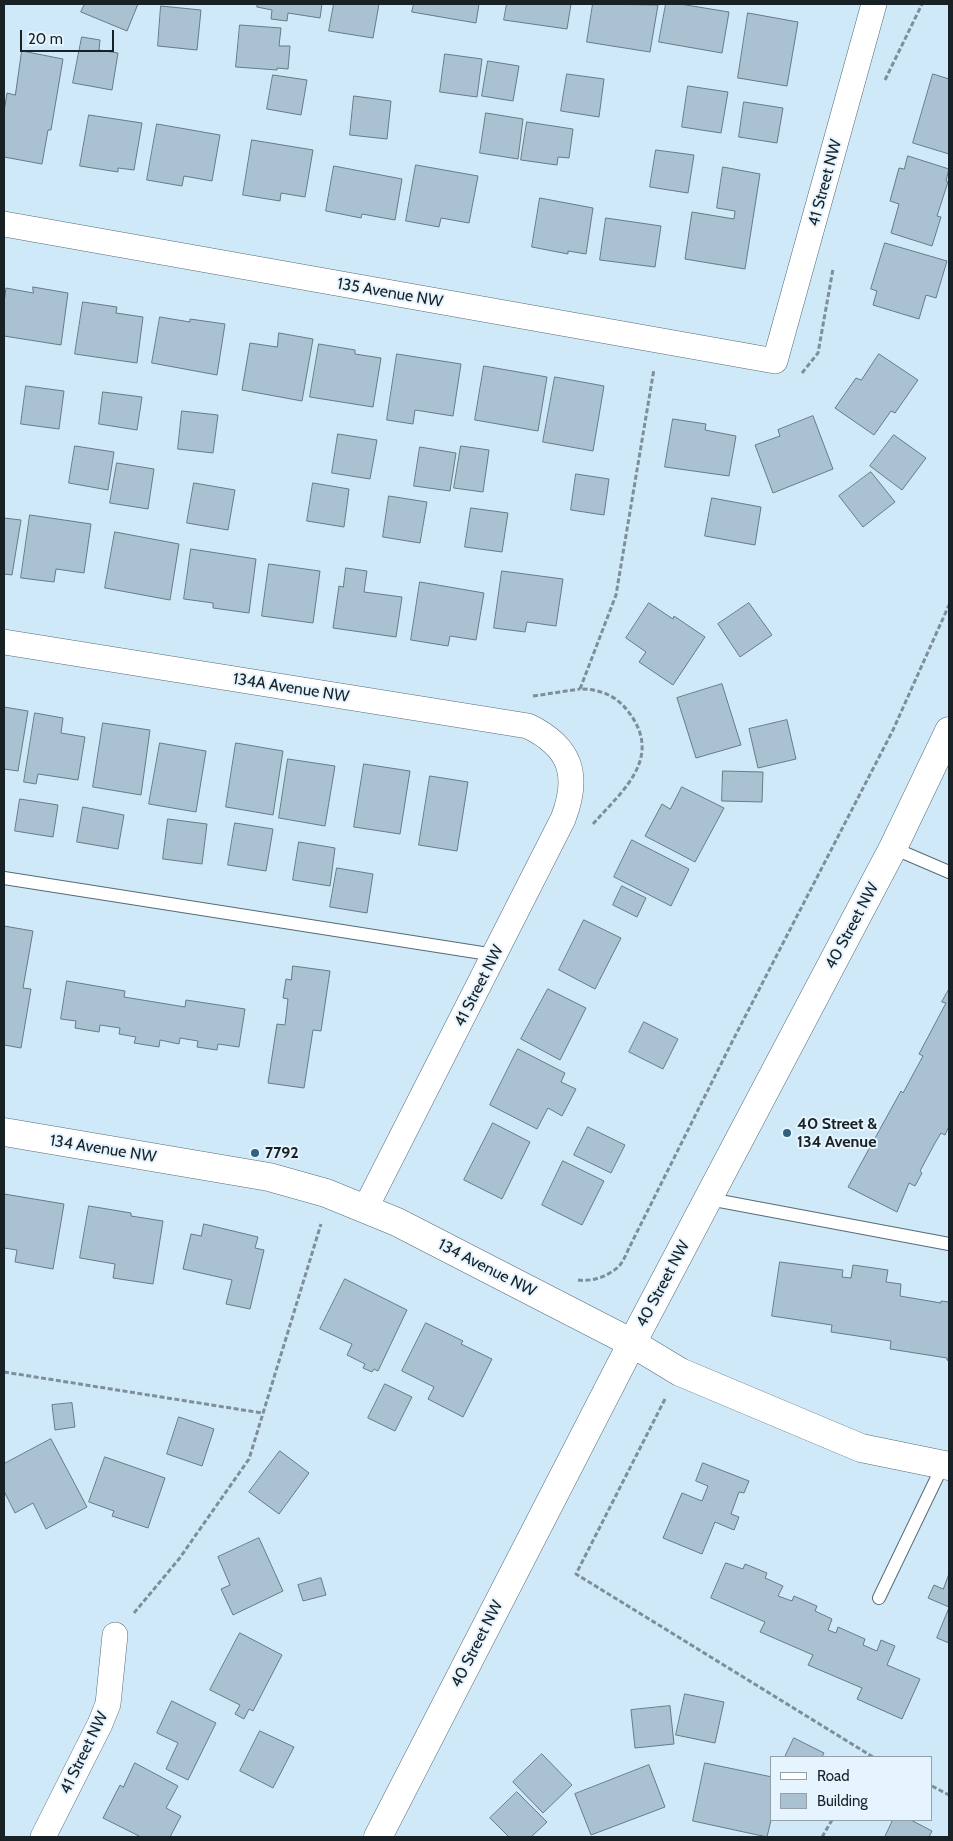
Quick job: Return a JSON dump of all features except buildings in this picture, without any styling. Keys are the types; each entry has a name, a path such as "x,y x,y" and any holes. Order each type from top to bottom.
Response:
{"street":[{"name":"41 Street NW","path":"775,361 874,4"},
{"name":"135 Avenue NW","path":"4,224 775,361"},
{"name":"134A Avenue NW","path":"4,642 528,726 545,735 566,758"},
{"name":"40 Street NW","path":"378,1837 632,1343 893,848 949,731"},
{"name":"41 Street NW","path":"366,1209 563,819 569,804 570,773 566,758"},
{"name":"134 Avenue NW","path":"4,1132 259,1176 326,1194 397,1222 632,1343 680,1372 861,1448 946,1465"},
{"name":"41 Street NW","path":"43,1837 100,1724 108,1704 115,1635"}],"lane":[{"path":"893,848 949,872"},
{"path":"4,878 495,955"},
{"path":"708,1199 949,1244"},
{"path":"879,1598 946,1465"}],"path":[{"path":"591,826 638,770 642,756 642,740 638,726 619,701 600,691 580,689 616,596 654,366"},
{"path":"574,1279 592,1281 604,1276 620,1265 728,1050 893,730 949,604"},
{"path":"115,1635 179,1559 249,1459 320,1229 326,1194"},
{"path":"4,1372 262,1413"},
{"path":"680,1372 576,1574 865,1755"},
{"path":"933,1787 949,1795"},
{"path":"822,1837 831,1821"}],"place":[{"name":"40 Street & 134 Avenue","path":"787,1133"},
{"name":"7792","path":"255,1153"}]}
